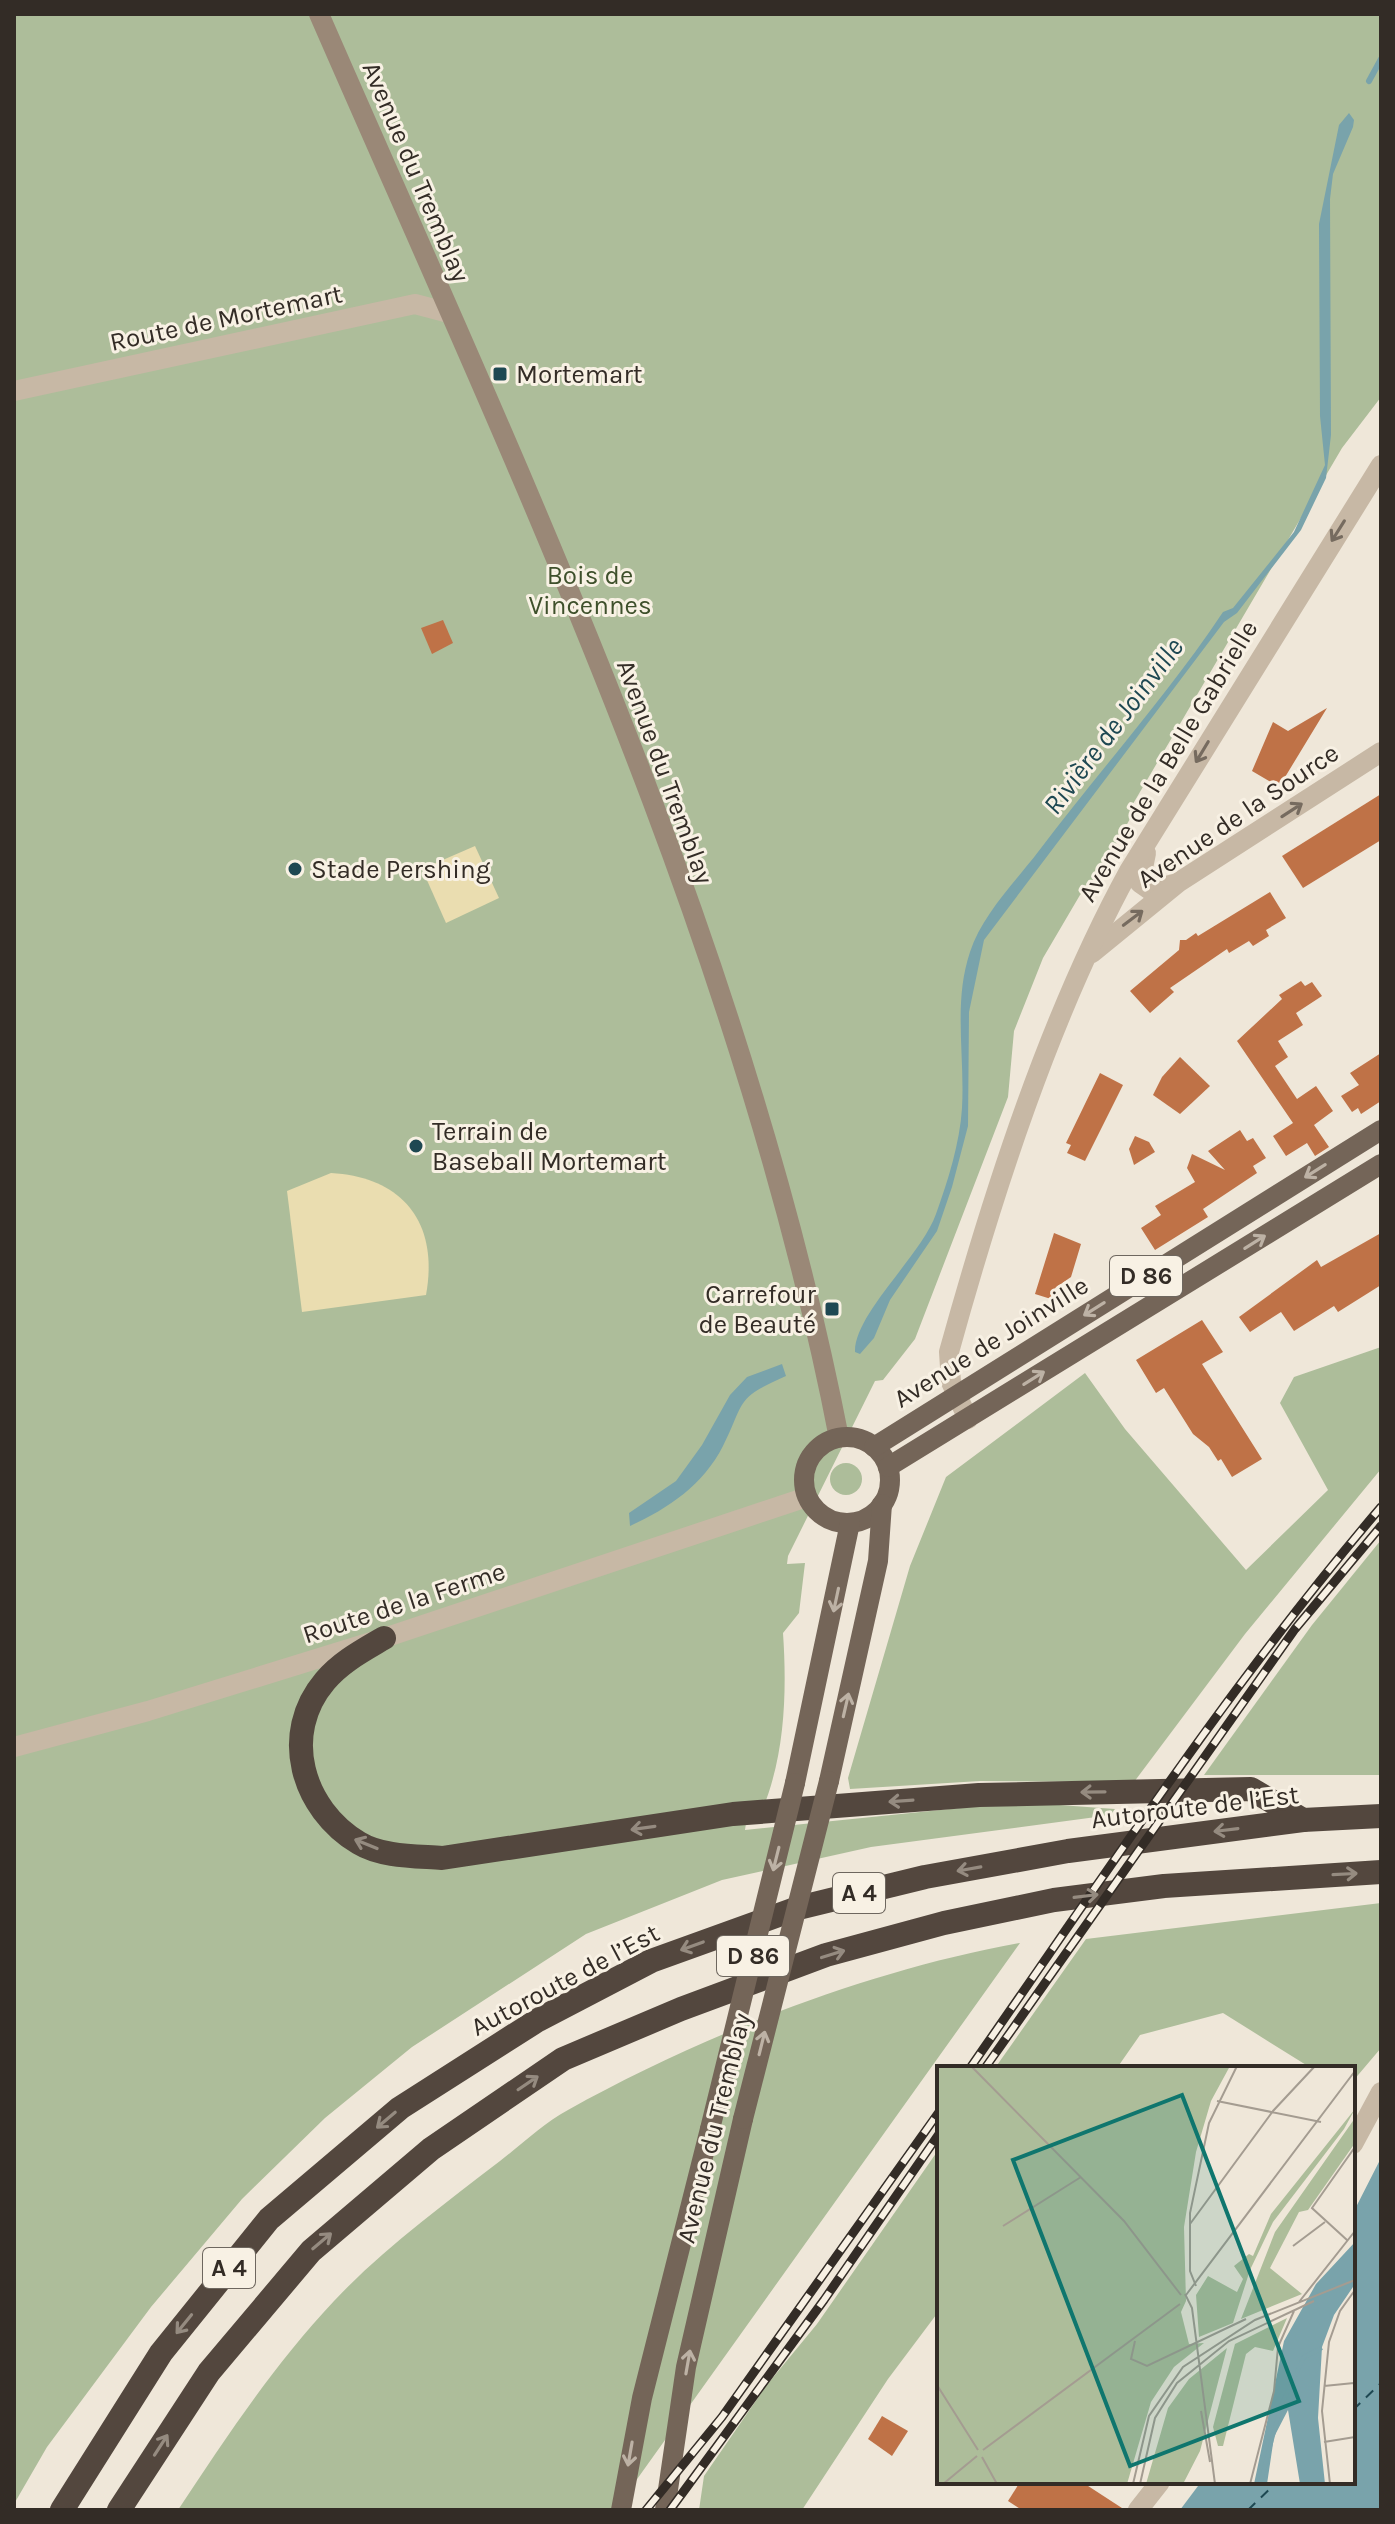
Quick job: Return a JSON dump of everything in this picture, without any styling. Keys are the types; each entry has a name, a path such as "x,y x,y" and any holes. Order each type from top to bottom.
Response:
{"highway":[{"path":"384,1638 342,1663 323,1684 304,1721 300,1754 307,1786 323,1814 360,1844 397,1854 442,1858 733,1814 979,1795 1251,1789 1303,1820"},
{"name":"Autoroute de l’Est","path":"62,2510 161,2353 269,2219 400,2108 538,2020 651,1961 798,1908 925,1877 1068,1851 1303,1820 1381,1816"},
{"name":"A 4","path":"119,2510 209,2372 311,2251 431,2149 563,2059 681,2009 826,1955 944,1923 1054,1900 1164,1886 1381,1872"}],"main road":[{"name":"Avenue du Tremblay","path":"319,14 449,313 633,751 742,1060 804,1273 839,1438"},
{"name":"Avenue de Joinville","path":"874,1447 1381,1130"},
{"name":"Avenue de Joinville","path":"888,1467 1381,1164"},
{"path":"851,1437 874,1447 888,1467 888,1493 874,1514 850,1523 820,1514 807,1497 804,1472 816,1449 839,1438 851,1437"},
{"name":"Avenue du Tremblay","path":"665,2510 686,2367 743,2119 829,1781 878,1561 882,1504"},
{"name":"Avenue du Tremblay","path":"621,2510 642,2398 795,1783 850,1523"}],"street":[{"name":"Route de Mortemart","path":"14,391 415,304 449,313"},
{"name":"Avenue de la Belle Gabrielle","path":"968,1419 951,1382 949,1352 1044,1060 1089,956 1099,925 1381,465"},
{"name":"Avenue de la Source","path":"1089,956 1106,938 1179,882 1381,752"},
{"path":"1149,842 1140,883 1150,890 1158,890 1179,882"},
{"name":"Route de la Ferme","path":"14,1747 148,1711 384,1638 807,1497"},
{"path":"1355,2140 1381,2092"},
{"path":"1138,2510 1158,2484"}],"green space":[{"name":"Bois de Vincennes","path":"14,14 1381,14 1381,397 1342,448 1130,809 1131,817 1101,871 1080,895 1043,958 1014,1031 1008,1097 915,1339 883,1380 875,1381 788,1556 787,1564 805,1563 799,1613 783,1633 785,1677 780,1744 763,1808 749,1803 745,1830 1018,1802 1115,1809 1111,1815 871,1847 722,1880 586,1934 412,2047 325,2118 242,2199 151,2307 47,2447 14,2504"},
{"path":"1381,1347 1381,1469 1245,1634 1134,1782 980,1781 850,1789 848,1778 910,1566 946,1477 1085,1373 1125,1429 1246,1570 1328,1490 1280,1403 1294,1377"},
{"path":"846,1463 857,1468 862,1479 857,1490 846,1495 835,1490 830,1479 835,1468"},
{"path":"1381,1540 1381,1775 1204,1775 1312,1625"},
{"path":"1381,1903 1381,2048 1355,2079 1355,2066 1308,2066 1223,2013 1140,2035 1118,2066 996,2066 1086,1939"},
{"path":"1020,1943 615,2510 178,2510 271,2376 334,2301 414,2228 550,2121 674,2056 788,2008 905,1970"},
{"path":"937,2152 937,2314 888,2379 802,2510 699,2510 704,2476 766,2386 817,2324"}],"sand":[{"path":"475,846 499,898 446,923 422,869"},
{"path":"331,1173 357,1176 378,1184 397,1195 411,1209 421,1226 427,1247 429,1270 426,1295 302,1312 287,1191"}],"water":[{"path":"1349,113 1354,120 1353,127 1333,174 1330,199 1331,435 1326,478 1301,530 1237,613 1224,622 984,940 969,1012 968,1126 952,1187 937,1231 890,1300 874,1338 860,1354 855,1352 865,1320 928,1230 953,1161 962,1108 962,990 975,938 1000,899 1156,703 1223,612 1233,608 1294,532 1325,465 1320,416 1319,224 1339,125"},
{"path":"782,1364 786,1376 749,1396 715,1460 695,1484 671,1503 630,1526 629,1513 676,1481 702,1445 730,1395 747,1377"},
{"path":"1381,2158 1381,2510 1180,2510 1200,2484 1355,2484 1355,2209"}],"building":[{"path":"443,620 453,643 432,654 421,628"},
{"path":"1327,708 1279,787 1252,771 1273,722 1288,731"},
{"path":"1381,794 1381,840 1303,888 1282,856"},
{"path":"1270,892 1286,918 1266,930 1269,936 1253,946 1249,941 1229,953 1227,949 1170,988 1174,992 1150,1013 1130,991 1179,950 1180,940 1186,940 1196,933 1198,936"},
{"path":"1301,981 1305,986 1312,982 1322,996 1296,1013 1303,1025 1278,1041 1288,1057 1275,1066 1297,1099 1316,1086 1333,1111 1314,1125 1329,1147 1315,1156 1307,1143 1286,1156 1273,1136 1293,1123 1237,1041 1282,999 1279,995"},
{"path":"1381,1053 1381,1101 1361,1114 1358,1108 1352,1112 1341,1096 1359,1085 1350,1073"},
{"path":"1180,1057 1210,1086 1180,1114 1153,1095 1162,1077"},
{"path":"1100,1073 1123,1085 1085,1161 1067,1153 1071,1145 1066,1143"},
{"path":"1240,1130 1247,1141 1253,1138 1266,1158 1253,1166 1257,1173 1203,1209 1208,1217 1155,1250 1141,1228 1161,1215 1155,1206 1195,1182 1187,1168 1192,1154 1225,1170 1208,1151"},
{"path":"1135,1136 1149,1142 1155,1152 1134,1165 1129,1149"},
{"path":"1054,1233 1081,1244 1071,1277 1055,1288 1051,1299 1035,1294"},
{"path":"1381,1233 1381,1285 1338,1312 1334,1306 1294,1331 1281,1312 1250,1332 1239,1317 1317,1260 1321,1267"},
{"path":"1202,1320 1223,1352 1202,1364 1262,1459 1232,1477 1221,1459 1218,1461 1209,1447 1193,1434 1164,1388 1156,1393 1136,1360"},
{"path":"882,2416 908,2431 892,2456 868,2439"},
{"path":"1019,2484 1085,2484 1125,2510 1022,2510 1008,2501"}],"waterway":[{"name":"Rivière de Joinville","path":"1369,81 1381,59"}],"ferry route":[{"path":"1355,2408 1381,2383"},
{"path":"1248,2510 1275,2484"}],"railway":[{"path":"971,2066 1220,1712 1325,1574 1381,1507"},
{"path":"986,2066 1295,1629 1381,1526"},
{"path":"646,2510 722,2417 937,2115"},
{"path":"670,2510 824,2300 937,2137"}],"place":[{"name":"Mortemart","path":"500,374"},
{"name":"Stade Pershing","path":"295,869"},
{"name":"Terrain de Baseball Mortemart","path":"416,1146"},
{"name":"Carrefour de Beauté","path":"832,1309"}]}
